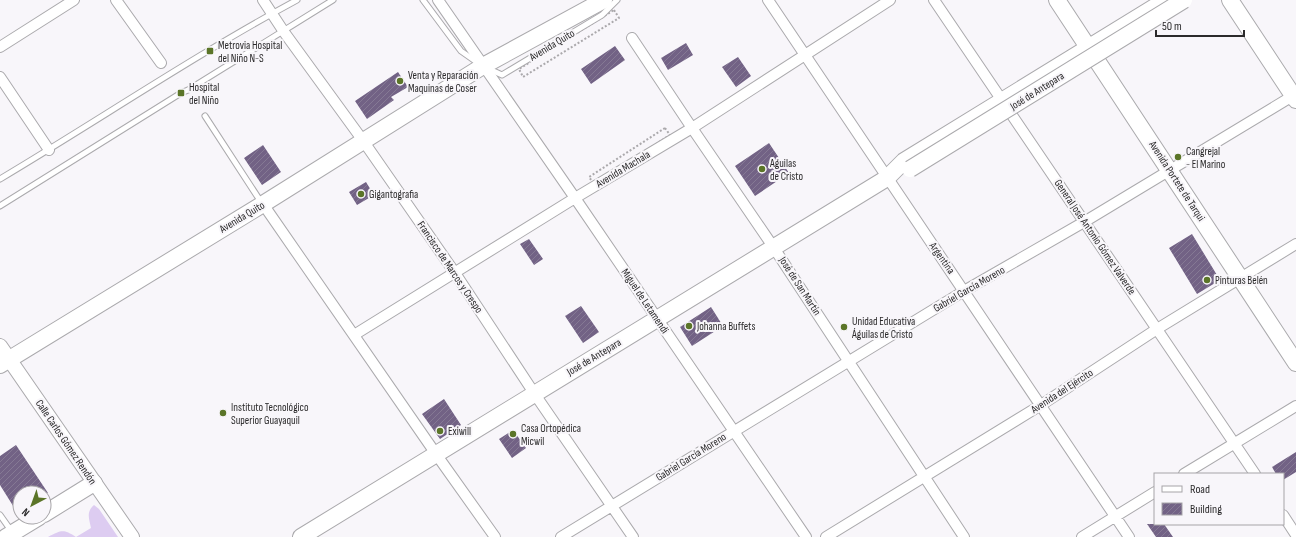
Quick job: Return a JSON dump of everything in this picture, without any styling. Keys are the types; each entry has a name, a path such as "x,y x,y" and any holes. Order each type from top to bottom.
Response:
{"main road":[{"name":"Avenida Portete de Tarqui","path":"1057,0 1296,363"},
{"name":"José de Antepara","path":"887,178 904,161 1166,0"},
{"name":"José de Antepara","path":"300,537 320,532 436,454 887,178 910,170 1184,0"},
{"path":"1230,0 1295,96"},
{"name":"Avenida Quito","path":"5,362 364,142 483,66 596,2"},
{"name":"Calle Carlos Gómez Rendón","path":"0,346 5,362 132,537"},
{"path":"52,509 94,483"},
{"path":"9,535 26,525"}],"street":[{"path":"0,47 74,0"},
{"path":"116,0 161,63"},
{"name":"Francisco de Marcos y Crespo","path":"263,0 271,14 364,142 455,273 534,394 613,506 633,537"},
{"name":"Miguel de Letamendi","path":"438,0 806,537"},
{"name":"Argentina","path":"768,0 1129,537"},
{"name":"Avenida Machala","path":"354,335 575,198 692,128 890,0"},
{"name":"General José Antonio Gómez Valverde","path":"934,0 1255,473"},
{"name":"José de San Martín","path":"632,38 774,248 964,537"},
{"path":"0,77 49,150"},
{"name":"Gabriel García Moreno","path":"561,537 964,291 1084,222 1295,96"},
{"path":"263,204 495,537"},
{"name":"Avenida del Ejército","path":"826,537 1041,405 1157,329 1296,244"},
{"path":"1186,473 1296,406"},
{"path":"1082,537 1154,493"},
{"path":"1284,517 1296,535"}],"lane":[{"path":"0,180 152,84 297,0"},
{"path":"0,206 181,93 284,32 333,0"},
{"name":"Miguel de Letamendi","path":"423,0 461,52 483,66"},
{"name":"Avenida Quito","path":"483,66 502,75 602,15 617,0"},
{"path":"205,116 263,204"},
{"path":"0,515 9,535"}],"shaded area":[{"path":"94,505 99,509 118,537 76,537 91,528 89,513"},
{"path":"62,531 76,537 48,537"}],"building":[{"path":"686,43 693,55 668,70 661,58"},
{"path":"615,46 625,60 591,84 581,69"},
{"path":"738,57 751,76 736,87 722,67"},
{"path":"398,72 408,87 391,97 394,100 367,119 355,101"},
{"name":"Aguilas de Cristo","path":"769,143 789,173 755,196 735,166"},
{"path":"263,145 281,172 262,185 244,158"},
{"name":"Gigantografia","path":"366,182 374,195 357,205 349,192"},
{"path":"1192,234 1220,280 1197,294 1169,248"},
{"path":"529,239 543,259 534,265 520,244"},
{"path":"581,306 599,332 583,343 565,316"},
{"path":"711,307 723,326 692,346 680,327"},
{"path":"444,399 461,425 440,439 422,414"},
{"path":"513,430 526,448 512,458 499,439"},
{"path":"16,445 43,485 12,485 12,504 0,485 0,456"},
{"path":"1296,452 1296,472 1284,479 1284,473 1275,473 1272,467"},
{"path":"1147,524 1165,525 1173,537 1156,537"}],"place":[{"name":"Metrovia Hospital del Niño N-S","path":"210,51"},
{"name":"Venta y Reparación Maquinas de Coser","path":"400,81"},
{"name":"Hospital del Niño","path":"181,93"},
{"name":"Cangrejal - El Marino","path":"1178,157"},
{"name":"Aguilas de Cristo","path":"762,169"},
{"name":"Gigantografia","path":"361,194"},
{"name":"Pinturas Belén","path":"1207,280"},
{"name":"Johanna Buffets","path":"689,326"},
{"name":"Unidad Educativa Águilas de Cristo","path":"844,327"},
{"name":"Instituto Tecnológico Superior Guayaquil","path":"223,413"},
{"name":"Exiwill","path":"440,431"},
{"name":"Casa Ortopédica Micwil","path":"513,434"}]}
